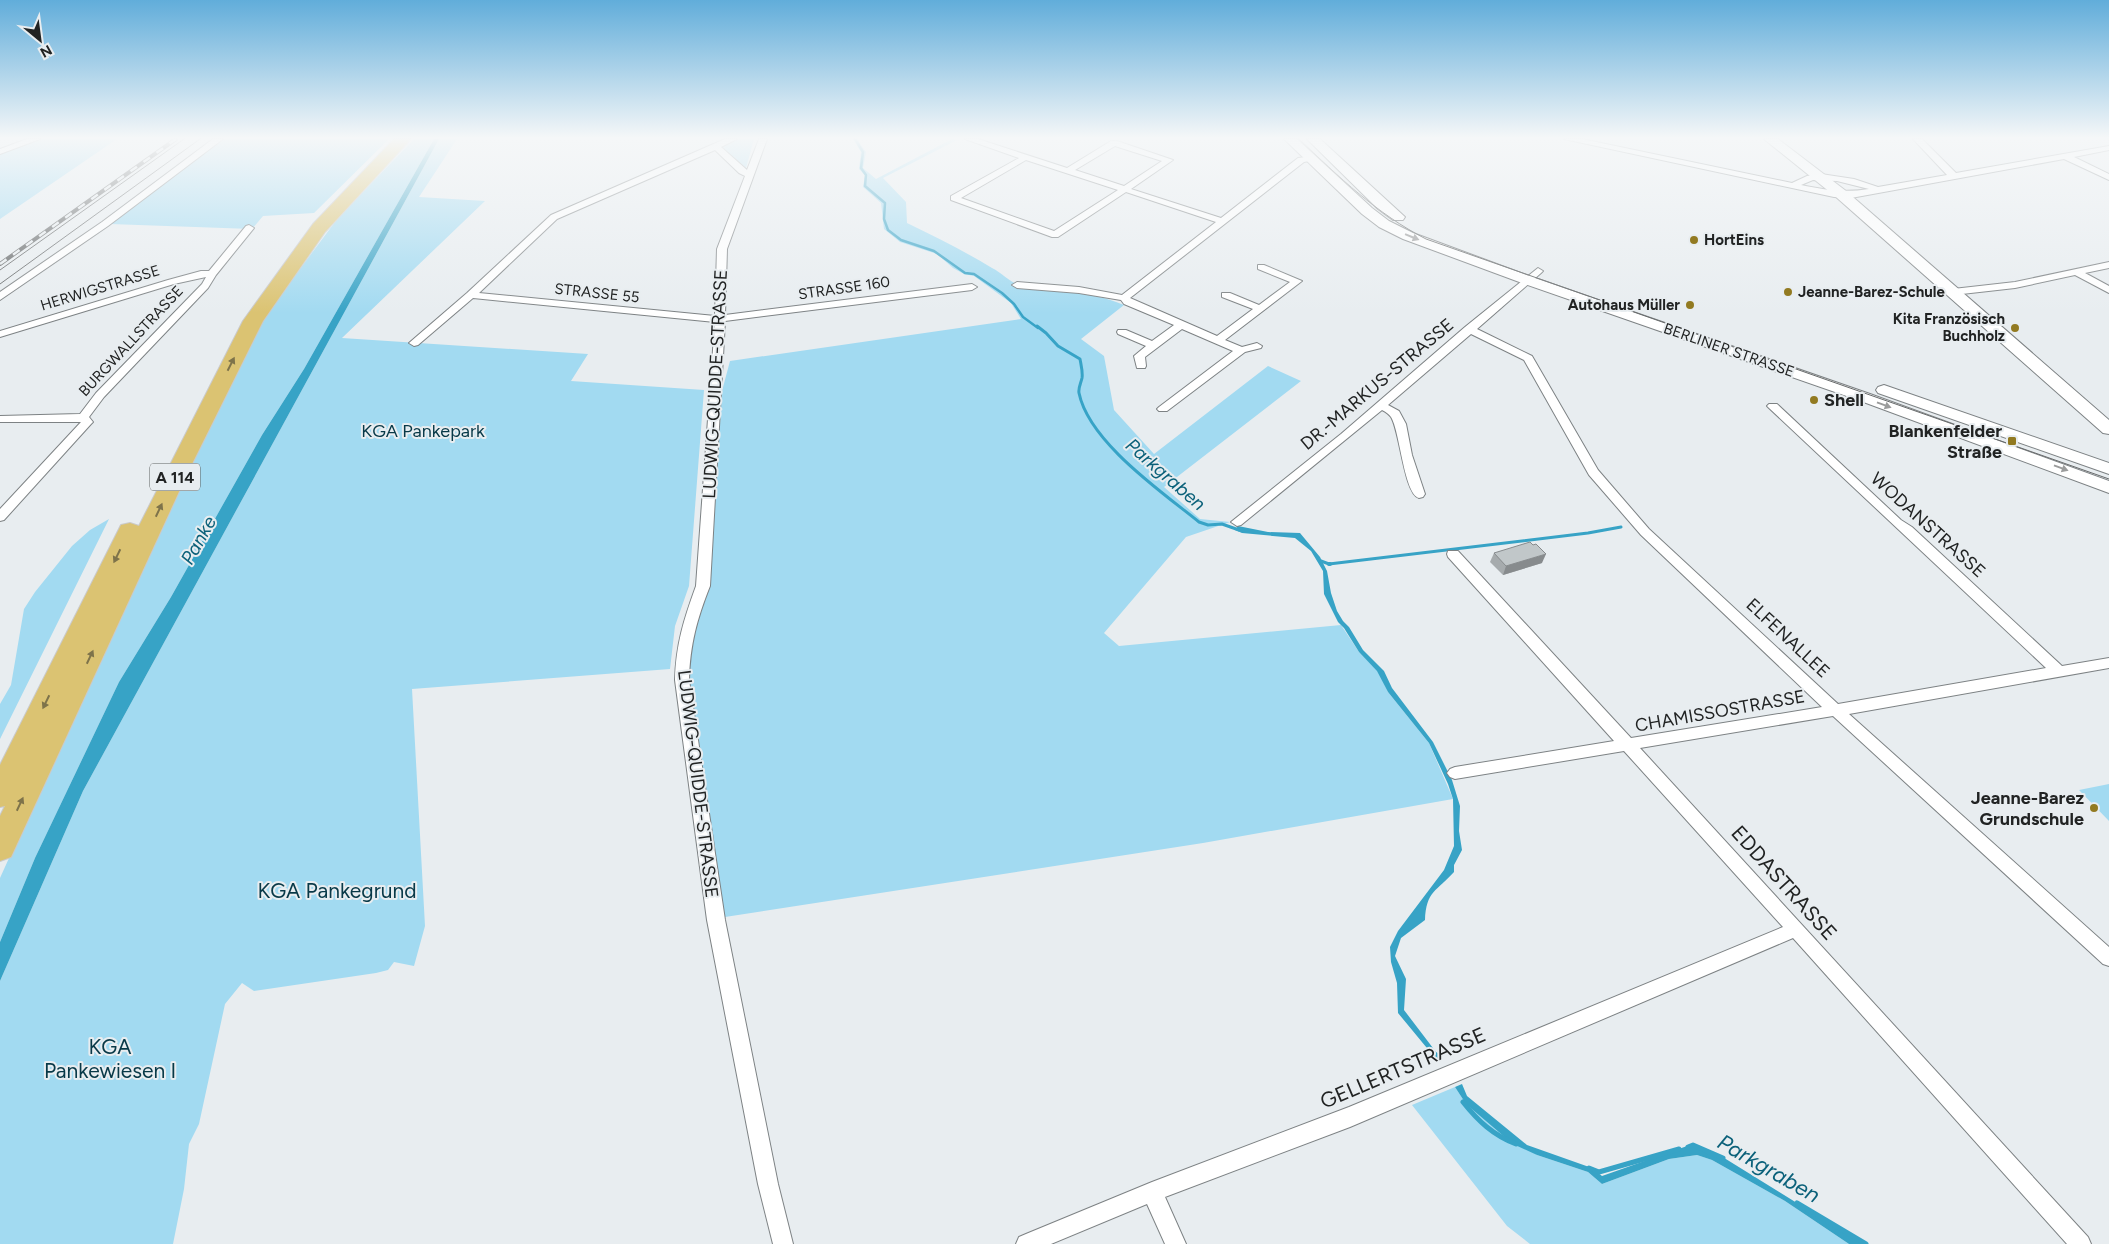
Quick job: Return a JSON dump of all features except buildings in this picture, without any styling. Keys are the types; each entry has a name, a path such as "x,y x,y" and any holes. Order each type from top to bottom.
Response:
{"highway":[{"name":"A 114","path":"0,795 211,366 248,306 287,252 335,197"},
{"name":"A 114","path":"0,848 177,472 253,321 320,228 347,197"}],"main road":[{"name":"BERLINER STRASSE","path":"1352,197 1387,226 1416,239 1532,275 2109,468"},
{"name":"BERLINER STRASSE","path":"1374,197 1402,220 1440,238 1532,275 2109,487"},
{"path":"1844,197 2109,429"}],"street":[{"path":"0,297 141,197"},
{"path":"414,343 471,295 554,217 600,197"},
{"name":"LUDWIG-QUIDDE-STRASSE","path":"742,197 722,249 720,320 703,586 689,623 683,652 682,680 716,920 768,1184 783,1244"},
{"path":"956,197 954,198 1055,235 1113,197"},
{"path":"1150,197 1223,221"},
{"path":"1124,298 1253,197"},
{"name":"BURGWALLSTRASSE","path":"0,517 87,422 83,417 100,395 205,286 210,280 210,274 218,268 249,228"},
{"path":"1953,292 2016,285 2109,265"},
{"path":"1218,340 1297,281 1261,267"},
{"path":"2076,272 2109,290"},
{"name":"HERWIGSTRASSE","path":"0,334 171,282 201,274 210,274"},
{"name":"DR.-MARKUS-STRASSE","path":"1237,522 1382,405 1532,275"},
{"path":"1016,285 1079,290 1124,298 1128,302 1241,350"},
{"name":"STRASSE 160","path":"720,320 972,287"},
{"name":"STRASSE 55","path":"471,295 720,320"},
{"path":"1226,295 1261,309"},
{"path":"1141,366 1139,356 1182,324"},
{"name":"ELFENALLEE","path":"1469,329 1530,360 1594,472 1632,517 1836,710 2109,958"},
{"path":"1122,332 1153,345"},
{"path":"1163,409 1241,350 1257,346"},
{"path":"1382,405 1394,413 1400,424 1406,455 1419,494"},
{"name":"WODANSTRASSE","path":"1773,406 2058,671"},
{"path":"0,419 83,417"},
{"name":"EDDASTRASSE","path":"1453,554 2081,1244"},
{"name":"CHAMISSOSTRASSE","path":"1455,773 1836,710 2109,662"},
{"name":"GELLERTSTRASSE","path":"1026,1244 1152,1192 1350,1116 1796,929"},
{"path":"1152,1192 1176,1244"}],"green space":[{"path":"0,197 32,197 0,219"},
{"path":"146,197 330,197 314,213 263,216 252,229 110,224"},
{"path":"358,197 401,197 304,369 262,435 171,597 119,682 35,858 0,942 0,878 106,644 235,370 267,313 338,218"},
{"path":"407,197 485,201 342,338 588,354 571,381 704,390 689,586 675,626 670,669 412,689 425,926 414,966 394,962 388,970 376,973 254,991 242,983 225,1004 199,1124 189,1144 184,1189 173,1244 0,1244 0,981 83,791"},
{"path":"874,197 901,197 906,202 907,223 971,256 1015,283 1085,294 1124,305 1081,339 1104,356 1114,410 1154,454 1268,366 1301,381 1164,487 1200,519 1230,522 1186,537 1104,633 1119,646 1341,625 1359,652 1378,671 1388,692 1429,743 1453,799 1203,843 725,917 712,856 686,680 695,628 710,587 722,391 730,361 1021,319 1011,303 974,276 964,274 953,268 937,254 900,242 884,229 881,203"},
{"path":"109,519 0,739 0,704 11,685 24,609 35,592 72,546 90,530"},
{"path":"2109,784 2109,821 2079,790"},
{"path":"1455,1087 1466,1104 1537,1155 1588,1172 1602,1184 1669,1159 1697,1155 1712,1160 1785,1201 1849,1244 1530,1244 1507,1226 1412,1105"}],"shaded area":[{"path":"401,197 407,197 83,791 0,981 0,942 35,858 119,682 171,597 262,435 304,369"},
{"path":"1238,526 1268,532 1300,533 1320,557 1327,571 1331,593 1337,611 1343,621 1349,627 1363,650 1384,671 1392,688 1433,742 1452,780 1460,806 1459,831 1462,850 1454,865 1454,872 1430,897 1425,920 1401,938 1395,956 1406,979 1404,1010 1436,1052 1443,1056 1436,1059 1398,1013 1397,983 1391,962 1390,947 1398,931 1444,870 1454,846 1453,799 1448,784 1429,743 1388,692 1377,671 1359,652 1338,622 1324,594 1323,571 1311,551 1295,538 1242,533 1235,530"},
{"path":"1462,1084 1467,1096 1527,1145 1592,1168 1602,1176 1690,1145 1721,1156 1863,1244 1849,1244 1785,1201 1712,1160 1697,1155 1669,1159 1602,1184 1588,1172 1537,1155 1513,1144 1466,1104 1455,1087"}],"waterway":[{"name":"Parkgraben","path":"878,197 885,203 884,219 888,230 901,240 934,251 965,273 974,274 1002,293 1014,304 1023,317 1038,328"},
{"name":"Parkgraben","path":"1037,326 1058,346 1080,359 1082,376 1079,393 1086,411 1097,430 1129,465 1199,522 1208,525 1222,524 1239,530"},
{"path":"1329,564 1588,533 1621,527"},
{"name":"Parkgraben","path":"1321,561 1329,564"},
{"name":"Parkgraben","path":"1463,1102 1486,1127 1516,1144"},
{"name":"Parkgraben","path":"1688,1147 1693,1145 1723,1158"},
{"name":"Parkgraben","path":"1589,1168 1599,1172 1679,1149"},
{"name":"Parkgraben","path":"1797,1203 1866,1244"}],"tram line":[{"path":"0,270 102,197"},
{"path":"0,284 120,197"},
{"path":"1364,197 1391,218 1426,239 2109,479"}],"railway":[{"path":"0,264 94,197"}],"place":[{"name":"HortEins","path":"1694,240"},
{"name":"Jeanne-Barez-Schule","path":"1788,292"},
{"name":"Autohaus Müller","path":"1690,305"},
{"name":"Kita Französisch Buchholz","path":"2015,328"},
{"name":"Shell","path":"1814,400"},
{"name":"Blankenfelder Straße","path":"2012,441"},
{"name":"Jeanne-Barez Grundschule","path":"2094,808"}],"park label":[{"name":"KGA Pankepark","path":"423,431"},
{"name":"KGA Pankegrund","path":"337,891"},
{"name":"KGA Pankewiesen I","path":"110,1059"}],"water label":[{"name":"Panke","path":"198,540"}]}
